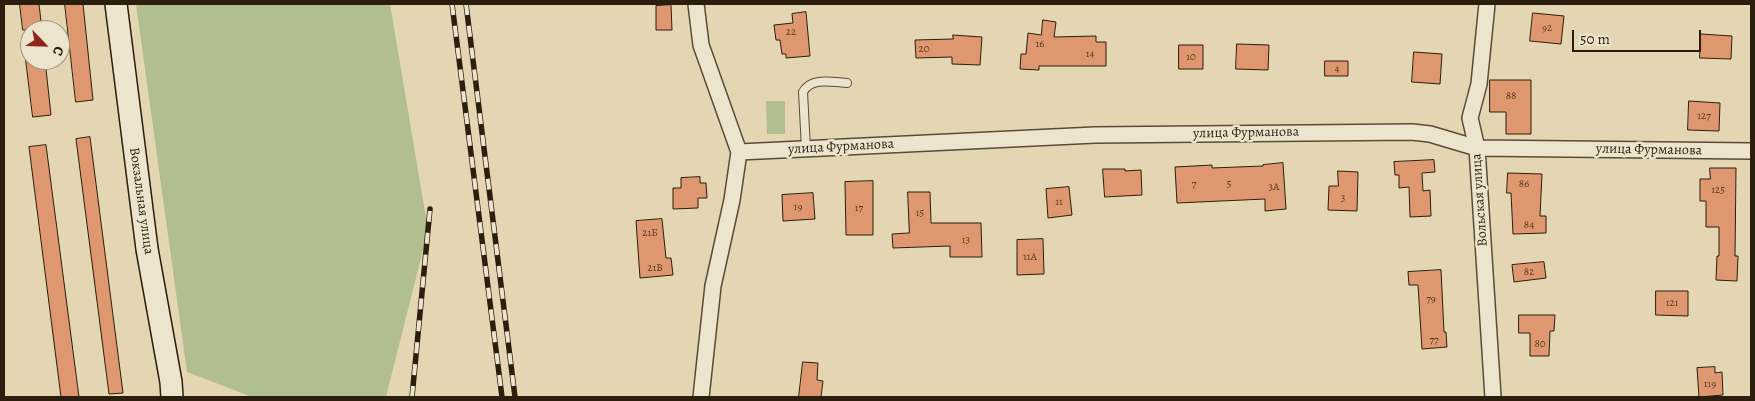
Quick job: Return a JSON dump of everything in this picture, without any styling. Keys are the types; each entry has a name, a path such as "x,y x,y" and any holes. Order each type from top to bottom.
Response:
{"street":[{"name":"Вокзальная улица","path":"116,4 147,249 170,374 172,397"},
{"path":"696,4 700,45 739,152 732,200 713,286 701,397"},
{"name":"Вольская улица","path":"1487,4 1479,84 1470,118 1477,148 1493,397"},
{"name":"улица Фурманова","path":"739,152 1095,135 1402,132 1430,134 1477,148 1751,151"}],"lane":[{"path":"806,149 803,92 806,86 812,82 847,82"}],"green space":[{"path":"136,4 390,4 428,230 386,397 252,397 187,372"},
{"path":"766,101 785,101 785,134 767,134"}],"building":[{"path":"20,4 39,4 41,20 22,20"},
{"path":"65,4 83,4 93,100 76,102 70,49 70,20 67,20"},
{"path":"671,5 672,30 656,30 656,6"},
{"path":"806,12 810,56 786,58 786,54 782,54 780,40 776,40 774,25 793,23 792,14"},
{"path":"1533,13 1564,16 1561,44 1530,41"},
{"path":"1043,20 1056,22 1054,37 1096,36 1096,42 1106,42 1106,66 1039,66 1039,70 1020,69 1021,54 1026,54 1028,33 1041,35"},
{"path":"1701,34 1732,36 1731,59 1700,58"},
{"path":"953,35 982,37 980,65 952,64 952,57 916,58 915,40 953,39"},
{"path":"1237,44 1269,45 1268,70 1236,69"},
{"path":"1179,45 1203,45 1203,69 1179,69"},
{"path":"1414,52 1442,54 1440,84 1412,82"},
{"path":"1325,61 1348,61 1348,76 1325,76"},
{"path":"27,70 46,70 51,115 33,117"},
{"path":"1490,80 1531,80 1531,134 1506,134 1506,112 1490,112"},
{"path":"1689,101 1720,103 1719,131 1688,130"},
{"path":"90,137 123,393 109,394 76,139"},
{"path":"46,145 79,397 61,397 29,147"},
{"path":"1434,160 1435,172 1422,173 1423,191 1430,190 1431,216 1410,217 1409,187 1399,188 1399,175 1395,175 1394,162"},
{"path":"1283,163 1286,209 1265,211 1265,199 1177,203 1175,167 1212,165 1212,168 1263,166"},
{"path":"1710,168 1736,168 1735,256 1738,256 1737,281 1716,280 1717,256 1719,256 1719,227 1706,227 1706,201 1700,201 1700,179 1710,179"},
{"path":"1103,169 1141,170 1142,195 1105,197"},
{"path":"1338,171 1358,172 1357,211 1328,210 1329,186 1338,186"},
{"path":"1508,173 1542,174 1540,216 1546,216 1546,233 1513,234 1511,193 1507,193"},
{"path":"700,177 700,183 706,183 707,198 698,198 698,208 673,209 673,188 681,188 681,178"},
{"path":"873,181 873,235 846,235 845,182"},
{"path":"1069,187 1072,215 1048,218 1046,189"},
{"path":"908,192 930,192 931,223 981,223 982,257 950,257 950,246 893,248 892,234 909,233"},
{"path":"813,193 815,219 783,221 782,195"},
{"path":"662,219 666,258 671,258 673,275 640,278 636,221"},
{"path":"1043,239 1044,274 1017,275 1017,240"},
{"path":"1544,262 1546,278 1514,282 1512,265"},
{"path":"1441,270 1444,332 1446,332 1447,347 1422,349 1418,285 1409,285 1408,272"},
{"path":"1656,291 1688,291 1688,316 1656,315"},
{"path":"1519,315 1555,315 1554,331 1550,331 1549,356 1530,356 1530,333 1519,333"},
{"path":"803,362 818,363 817,380 823,381 821,397 799,397"},
{"path":"1715,367 1715,373 1722,372 1723,395 1699,397 1697,368"}],"railway":[{"path":"452,4 502,397"},
{"path":"466,4 515,397"},
{"path":"412,397 430,209"}]}
